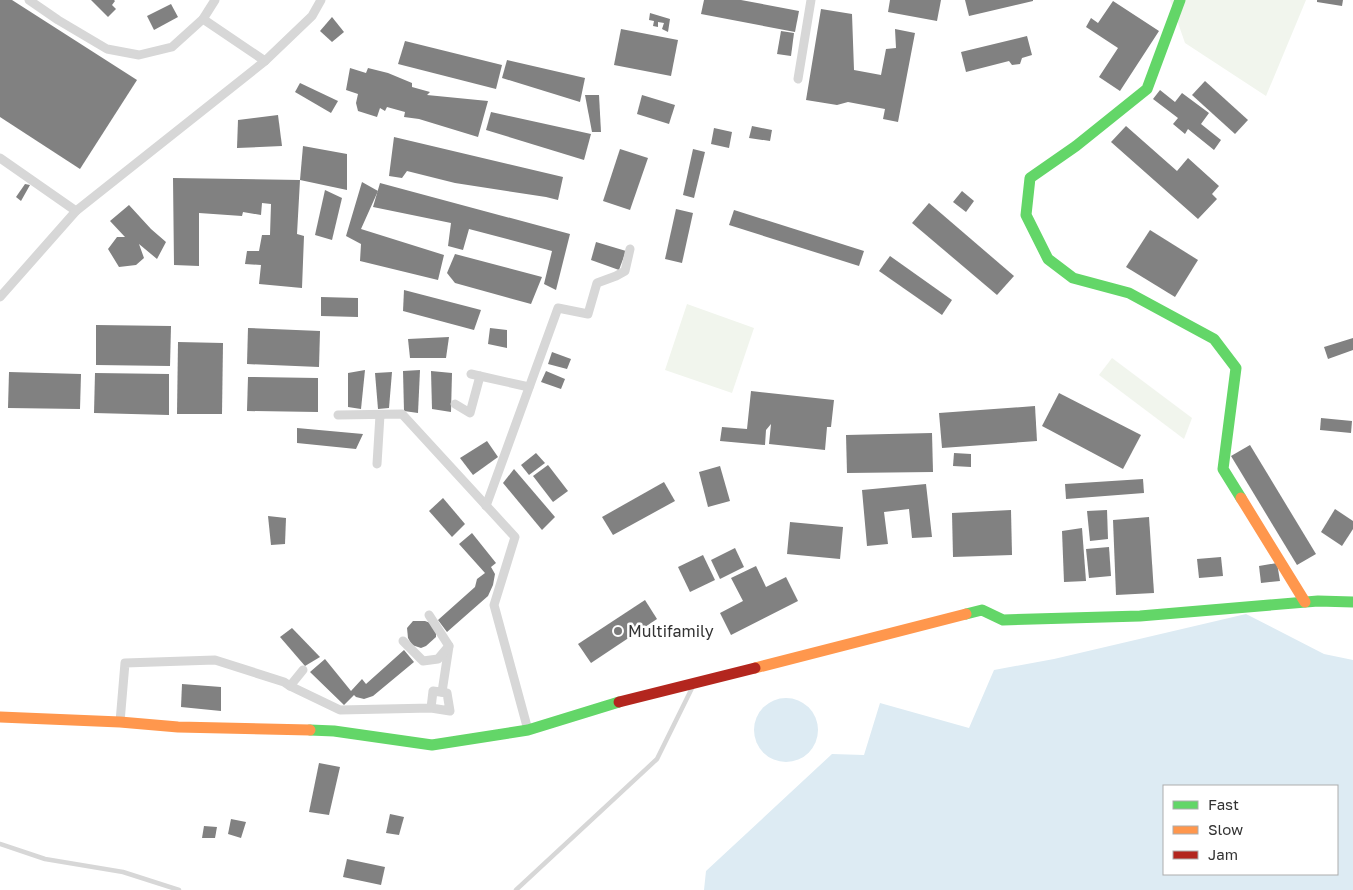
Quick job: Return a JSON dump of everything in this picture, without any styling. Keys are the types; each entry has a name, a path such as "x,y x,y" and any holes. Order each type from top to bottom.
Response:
{"street":[{"path":"29,0 58,20 107,49 139,55 172,47 203,19 215,0"},
{"path":"0,297 76,211 265,61 312,16 321,0"},
{"path":"798,79 811,0"},
{"path":"1180,0 1147,89 1076,146 1030,178 1026,215 1048,260 1073,278 1129,293 1214,339 1236,368 1222,469 1305,602"},
{"path":"203,19 265,61"},
{"path":"0,158 76,211"},
{"path":"486,506 558,308 588,314 597,283 625,271 630,249"},
{"path":"455,404 470,413 476,375 529,387"},
{"path":"338,415 402,414 515,537 494,605 528,730"},
{"path":"378,464 380,415"},
{"path":"0,717 120,722 178,727 334,731 432,745 528,730 613,703 982,610 1003,620 1140,616 1318,601 1353,602"},
{"path":"429,615 449,646 442,692"},
{"path":"403,641 423,661 438,659 449,646"},
{"path":"120,722 125,663 216,660 284,682 340,710 431,708 450,711 447,693 434,691 431,708"},
{"path":"290,686 303,670"}],"lane":[{"path":"516,890 656,759 695,683"},
{"path":"0,844 45,859 123,872 179,890"}],"shaded area":[{"path":"1170,0 1306,0 1266,96 1185,43"},
{"path":"687,304 754,328 732,393 665,370"},
{"path":"1112,358 1192,418 1184,439 1099,375"},
{"path":"1246,614 1324,654 1353,660 1353,890 704,890 706,871 832,754 864,755 880,703 969,728 994,670 1054,659"},
{"path":"786,698 804,704 812,712 818,730 812,748 804,756 786,762 768,756 760,748 754,730 760,712 768,704"}],"building":[{"path":"0,0 12,0 137,80 80,169 0,117"},
{"path":"91,0 114,0 112,5 116,9 108,17"},
{"path":"704,0 741,0 799,11 795,32 701,14"},
{"path":"890,0 941,0 937,21 888,12"},
{"path":"965,0 1033,0 1033,1 969,16"},
{"path":"1317,0 1343,0 1342,6 1317,2"},
{"path":"1113,1 1159,31 1120,91 1099,77 1118,48 1086,27 1091,18 1098,23"},
{"path":"171,4 178,17 154,30 147,16"},
{"path":"821,9 852,14 854,70 881,75 886,49 896,48 895,29 915,33 898,122 883,119 885,109 848,102 837,105 806,100"},
{"path":"650,13 670,19 668,32 662,29 664,23 658,22 658,27 653,26 654,21 649,20"},
{"path":"332,17 344,32 332,42 320,31"},
{"path":"621,29 678,40 671,76 614,65"},
{"path":"781,31 794,33 791,56 777,54"},
{"path":"1027,36 1032,55 1022,58 1020,64 1012,65 1009,61 966,72 961,52"},
{"path":"405,41 502,65 496,89 398,64"},
{"path":"507,60 585,78 580,102 502,78"},
{"path":"350,68 366,73 368,68 388,73 412,83 412,87 430,92 427,95 488,101 478,137 419,119 404,117 405,112 387,107 385,111 380,108 377,117 358,111 356,103 358,94 346,90"},
{"path":"1205,81 1248,120 1235,134 1192,95"},
{"path":"300,83 338,101 331,113 295,92"},
{"path":"1160,90 1175,102 1182,93 1209,113 1201,124 1221,140 1214,150 1188,129 1185,134 1173,124 1178,118 1153,99"},
{"path":"585,95 599,95 601,132 592,132"},
{"path":"642,95 675,105 669,124 637,114"},
{"path":"491,112 591,134 584,160 486,130"},
{"path":"278,115 282,146 237,148 238,120"},
{"path":"752,126 772,130 770,141 749,138"},
{"path":"1126,126 1177,171 1188,158 1219,186 1212,194 1217,199 1198,219 1111,142"},
{"path":"714,128 732,132 729,148 711,144"},
{"path":"394,137 563,177 558,200 455,183 407,171 402,178 389,176"},
{"path":"303,146 347,154 347,190 300,180"},
{"path":"620,149 648,158 630,210 603,201"},
{"path":"693,149 705,152 694,198 683,195"},
{"path":"173,178 300,180 297,234 304,236 302,288 259,284 261,265 245,264 247,251 259,251 262,235 270,235 271,204 262,203 261,215 243,212 242,216 199,213 199,266 174,265"},
{"path":"362,182 378,191 361,229 444,255 438,280 360,261 361,244 346,236"},
{"path":"380,183 570,234 556,290 544,284 552,251 469,229 463,250 448,246 451,223 373,207"},
{"path":"25,184 30,185 21,201 16,197"},
{"path":"325,190 342,198 332,240 315,235"},
{"path":"962,191 974,201 966,212 953,202"},
{"path":"929,203 1014,276 997,295 912,223"},
{"path":"129,205 166,242 157,259 139,244 144,258 136,265 119,267 108,249 117,237 125,237 110,221"},
{"path":"676,209 693,213 682,263 665,259"},
{"path":"734,210 864,251 859,266 729,225"},
{"path":"1150,230 1198,260 1175,297 1126,267"},
{"path":"596,242 626,251 619,270 591,260"},
{"path":"455,254 542,277 531,304 455,283 447,273"},
{"path":"890,256 952,300 942,315 879,271"},
{"path":"404,290 481,310 474,330 403,311"},
{"path":"321,297 358,298 358,317 321,316"},
{"path":"96,325 171,326 170,366 96,365"},
{"path":"248,328 320,331 319,367 247,364"},
{"path":"490,328 507,330 507,348 488,344"},
{"path":"449,337 446,358 410,358 408,339"},
{"path":"1353,338 1353,350 1328,359 1324,347"},
{"path":"178,342 223,343 222,414 177,414"},
{"path":"552,352 571,359 567,369 548,364"},
{"path":"365,370 361,409 348,407 348,373"},
{"path":"420,370 418,413 404,411 403,371"},
{"path":"431,371 452,373 451,412 432,409"},
{"path":"546,371 565,379 561,389 541,382"},
{"path":"9,372 81,374 80,409 8,408"},
{"path":"392,372 389,408 378,409 375,373"},
{"path":"95,373 169,374 169,415 94,413"},
{"path":"248,377 318,378 318,412 247,411"},
{"path":"751,391 834,400 831,427 827,427 825,450 769,444 771,424 766,430 765,445 720,441 722,427 747,429"},
{"path":"1059,393 1141,435 1123,469 1042,426"},
{"path":"1035,406 1037,441 942,448 939,413"},
{"path":"1321,418 1352,421 1351,433 1320,430"},
{"path":"297,428 363,434 356,449 297,443"},
{"path":"932,433 933,472 847,473 846,435"},
{"path":"487,441 498,457 473,475 460,458"},
{"path":"1250,445 1316,554 1297,565 1231,456"},
{"path":"536,453 545,463 529,475 521,465"},
{"path":"954,453 971,454 971,467 953,466"},
{"path":"548,465 568,491 553,502 533,476"},
{"path":"720,466 730,501 708,507 699,472"},
{"path":"514,469 555,517 542,530 503,483"},
{"path":"1143,479 1144,493 1066,499 1065,484"},
{"path":"664,482 675,501 613,535 602,517"},
{"path":"926,484 932,537 912,538 909,509 884,512 888,544 867,546 862,490"},
{"path":"443,498 465,524 452,537 429,511"},
{"path":"1335,509 1353,521 1353,529 1342,546 1321,532"},
{"path":"1011,510 1012,555 953,557 952,513"},
{"path":"1107,510 1108,539 1090,541 1087,511"},
{"path":"268,516 286,518 285,544 271,545"},
{"path":"1149,517 1154,593 1116,595 1113,520"},
{"path":"790,522 843,527 840,559 787,554"},
{"path":"1082,528 1086,581 1064,582 1062,531"},
{"path":"472,533 496,563 491,567 495,574 493,585 488,596 447,632 438,620 475,587 477,579 485,573 459,544"},
{"path":"1109,547 1111,576 1089,578 1086,549"},
{"path":"735,548 744,567 720,579 711,560"},
{"path":"703,555 715,580 690,592 678,567"},
{"path":"1221,557 1223,576 1199,578 1197,559"},
{"path":"1277,563 1280,581 1261,583 1259,566"},
{"path":"756,566 766,587 786,577 798,601 731,635 720,613 743,601 731,578"},
{"name":"Multifamily","path":"645,600 657,619 591,663 578,644"},
{"path":"413,621 425,621 436,625 436,637 426,646 421,648 412,645 408,638 407,628"},
{"path":"292,628 320,657 305,666 280,637"},
{"path":"404,650 414,662 373,696 364,699 354,695 344,705 310,672 325,659 351,691 362,679 366,684"},
{"path":"182,684 221,687 221,711 181,707"},
{"path":"319,763 340,767 329,815 309,812"},
{"path":"390,814 404,817 399,835 386,833"},
{"path":"231,819 246,822 241,838 228,834"},
{"path":"204,826 217,827 215,838 202,838"},
{"path":"347,859 385,867 381,885 343,877"}],"traffic: fast":[{"path":"1180,0 1147,89 1076,146 1030,178 1026,215 1048,259 1073,278 1129,293 1214,339 1236,368 1223,469 1241,498"},
{"path":"966,614 982,610 1003,620 1140,616 1318,601 1353,602"},
{"path":"310,730 334,731 432,745 528,730 619,702"}],"traffic: slow":[{"path":"1241,498 1305,602"},
{"path":"755,668 966,614"},
{"path":"0,717 120,722 178,727 310,730"}],"traffic: jam":[{"path":"619,702 755,668"}],"place":[{"name":"Multifamily","path":"618,631"}]}
